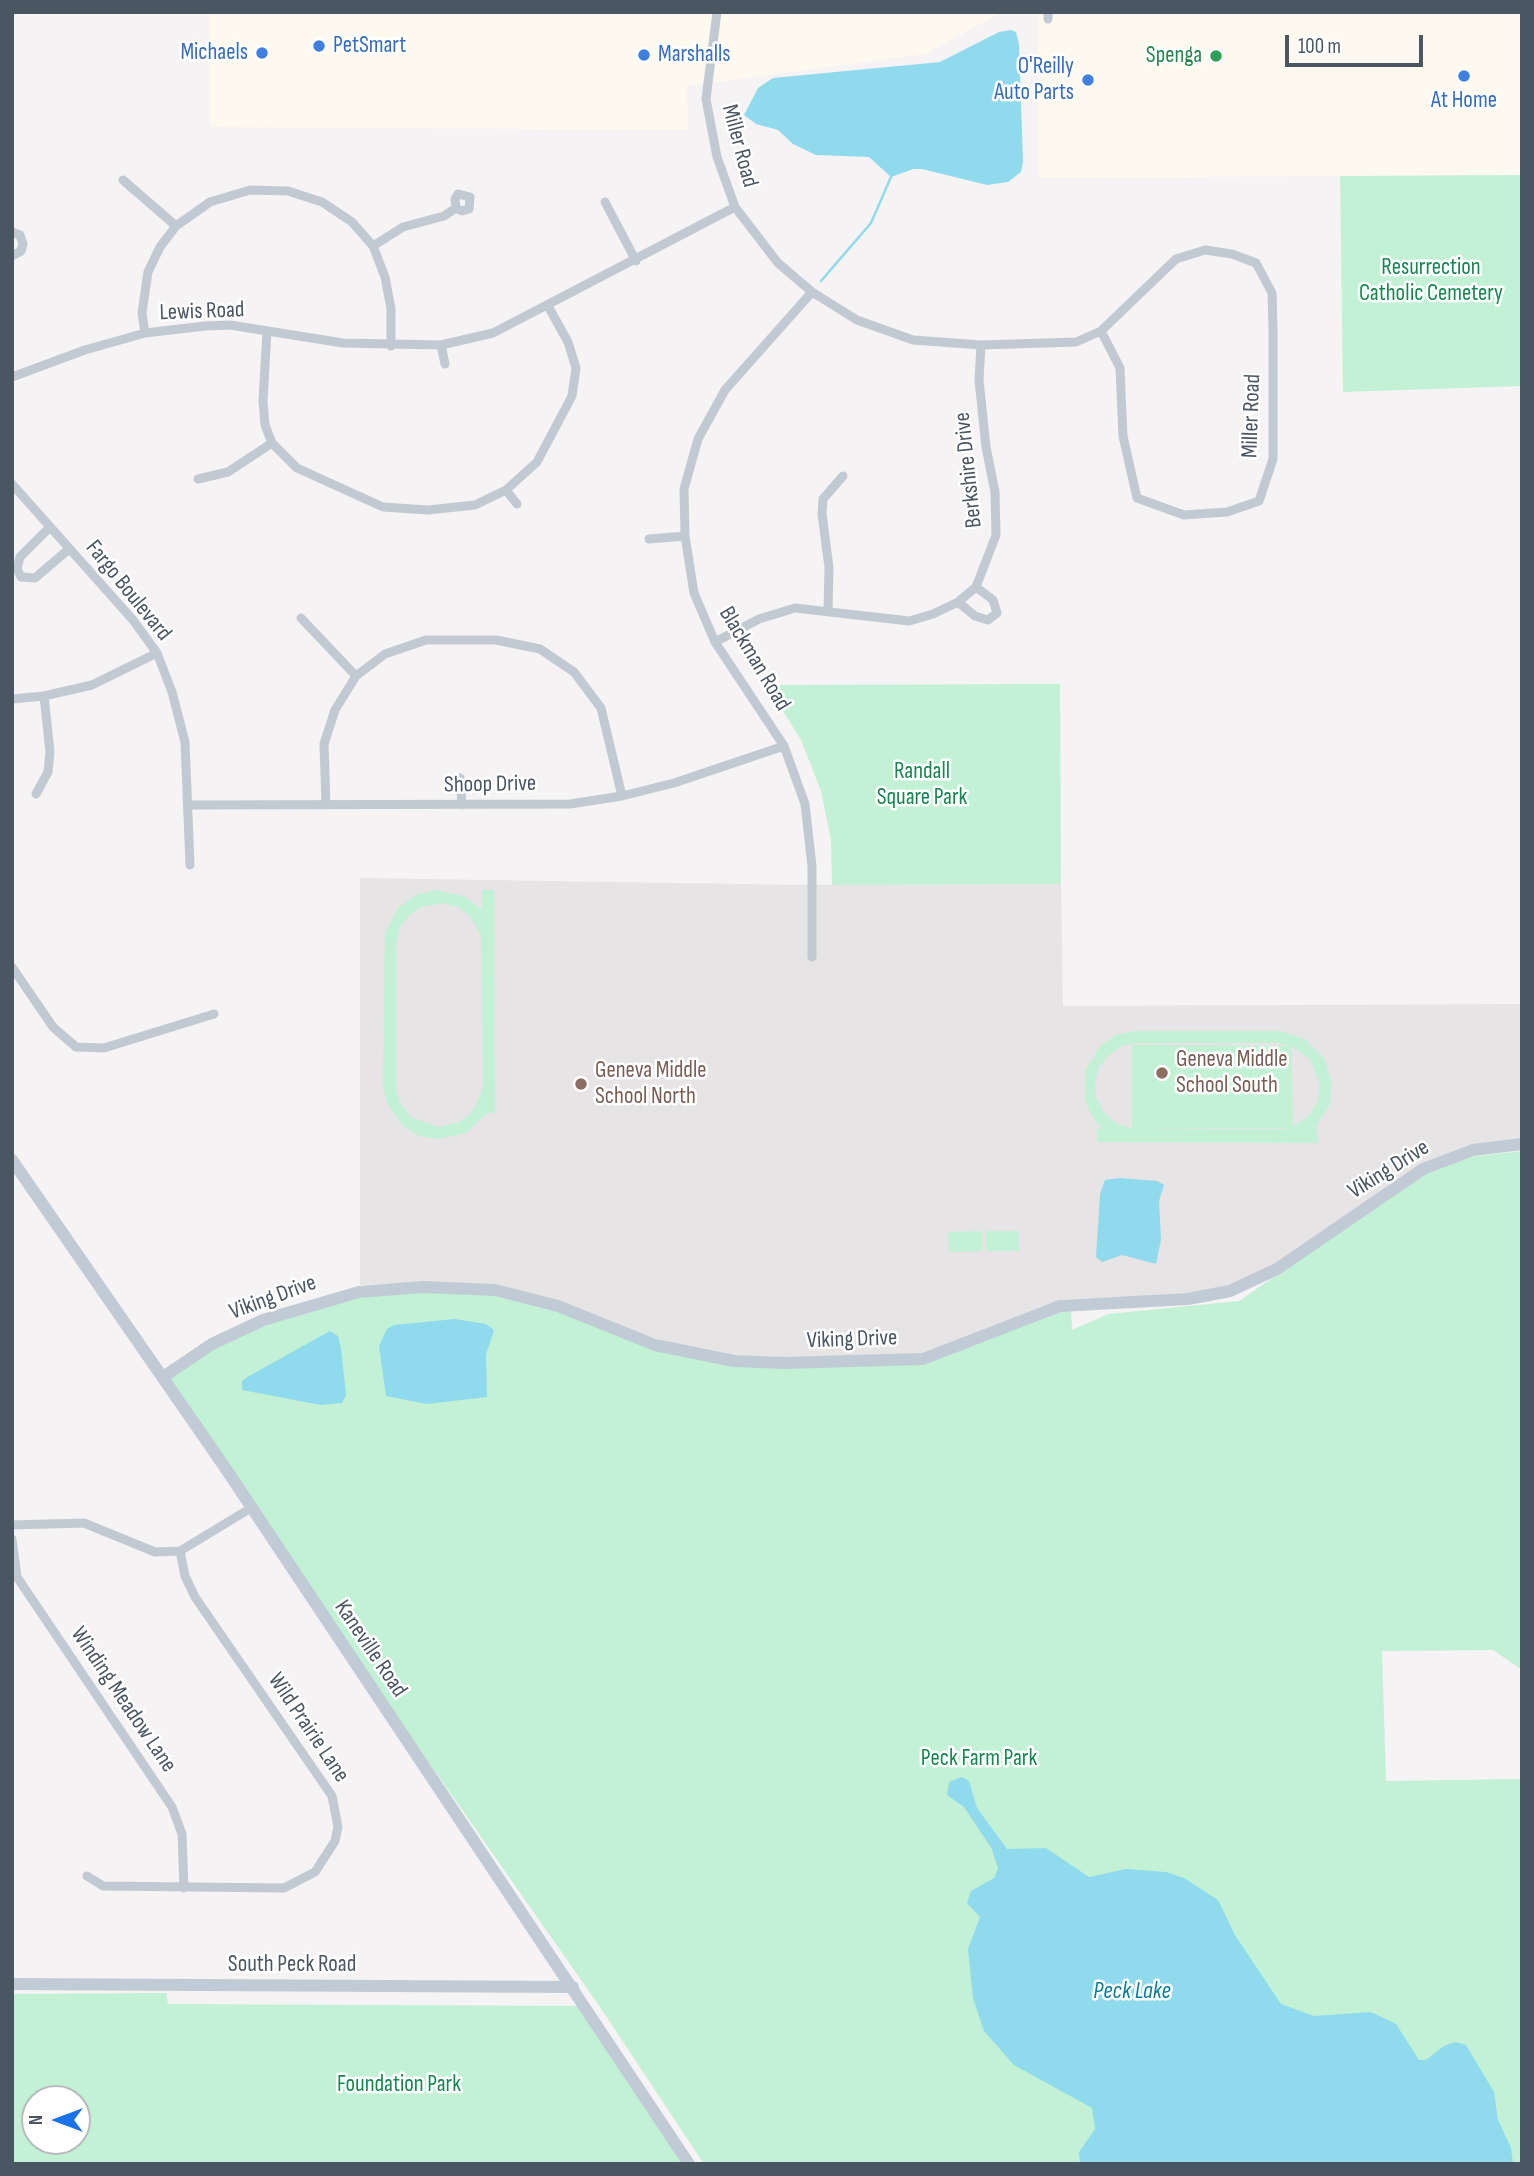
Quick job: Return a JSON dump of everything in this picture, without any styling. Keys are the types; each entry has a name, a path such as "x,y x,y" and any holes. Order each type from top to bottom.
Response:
{"main road":[{"name":"Viking Drive","path":"163,1377 212,1344 263,1320 359,1292 423,1287 461,1287 505,1293 558,1306 654,1345 734,1361 784,1363 923,1359 1060,1306 1188,1299 1230,1291 1277,1269 1423,1169 1473,1150 1522,1144"},
{"name":"Kaneville Road","path":"12,1160 163,1377 689,2164"},
{"name":"South Peck Road","path":"12,1984 573,1987"}],"street":[{"name":"Miller Road","path":"717,12 706,99 717,157 735,207 778,263 812,292 858,320 913,340 981,345 1076,342 1101,331 1176,259 1205,250 1232,254 1256,263 1272,293 1273,327 1273,458 1259,501 1227,512 1184,515 1137,498 1123,436 1121,368 1101,331"},
{"path":"123,180 176,226"},
{"path":"145,333 142,313 148,272 160,247 176,226 210,202 250,190 288,191 322,202 352,222 373,246 385,276 391,309 391,346"},
{"path":"605,202 636,261"},
{"name":"Lewis Road","path":"12,377 85,350 145,333 230,326 343,343 391,346 441,345 493,333 636,261 735,207"},
{"path":"373,246 403,227 444,216 456,208"},
{"path":"12,232 20,235 23,244 21,251 12,256"},
{"name":"Blackman Road","path":"812,292 724,390 698,439 684,489 685,536 694,593 716,642 784,746 805,804 811,838 812,957"},
{"path":"267,331 263,401 265,425 272,443 297,468 383,507 428,510 475,505 506,490 537,462 572,396 576,369 568,342 548,306"},
{"path":"441,345 445,364"},
{"name":"Berkshire Drive","path":"716,642 759,618 794,608 901,621 933,614 958,603 976,587 996,535 995,492 986,447 979,380 981,345"},
{"path":"198,479 228,472 272,443"},
{"path":"828,611 829,567 822,514 824,499 843,477"},
{"name":"Fargo Boulevard","path":"12,484 133,620 157,653 172,692 185,742 190,865"},
{"path":"506,490 517,504"},
{"path":"49,528 20,557 17,569 21,577 35,578 69,549"},
{"path":"649,539 685,536"},
{"path":"958,603 975,616 988,620 997,613 993,600 976,587"},
{"path":"301,618 356,676"},
{"path":"326,805 324,744 335,710 356,676 385,654 426,640 496,640 540,649 574,672 601,708 622,796"},
{"path":"12,699 44,696 92,685 157,653"},
{"path":"36,794 48,772 50,752 44,696"},
{"name":"Shoop Drive","path":"188,805 570,803 622,796 674,783 784,746"},
{"path":"460,778 462,805"},
{"path":"12,967 53,1027 76,1047 104,1048 214,1014"},
{"path":"12,1525 85,1523 155,1552 180,1551 250,1508"},
{"name":"Winding Meadow Lane","path":"12,1539 17,1577 172,1807 182,1834 184,1888"},
{"name":"Wild Prairie Lane","path":"87,1876 103,1886 273,1889 295,1884 323,1863 335,1842 338,1827 332,1797 195,1597 185,1576 180,1551"}],"shaded area":[{"path":"209,12 1002,12 925,54 687,86 688,130 210,127"},
{"path":"1038,12 1522,12 1522,175 1039,178"},
{"path":"360,878 805,885 1061,884 1063,1006 1522,1004 1522,1140 1499,1142 1235,1286 1186,1296 1065,1299 931,1353 882,1357 735,1357 682,1347 607,1322 406,1283 360,1285"}],"green space":[{"name":"Resurrection Catholic Cemetery","path":"1522,175 1522,386 1343,392 1340,176"},
{"name":"Randall Square Park","path":"1060,684 1061,884 832,885 831,840 821,791 801,740 767,685"},
{"path":"435,890 464,896 482,910 482,890 494,890 495,1113 487,1113 466,1133 438,1139 419,1136 403,1126 387,1103 383,1085 385,933 399,907 416,895","holes":["443,903 458,907 470,916 481,936 483,1085 472,1112 460,1122 438,1127 411,1117 401,1105 396,1091 396,944 399,929 408,916 421,907"]},
{"path":"1133,1031 1280,1031 1305,1039 1324,1058 1332,1084 1330,1104 1316,1126 1318,1143 1097,1142 1097,1129 1102,1129 1093,1118 1085,1100 1085,1071 1100,1046 1116,1035","holes":["1135,1043 1278,1043 1290,1046 1132,1045 1132,1129 1114,1122 1103,1111 1096,1097 1095,1082 1099,1067 1109,1055 1121,1046","1291,1046 1310,1059 1320,1085 1318,1100 1311,1114 1293,1127","1208,1128 1287,1128 1287,1129 1134,1129"]},
{"name":"Peck Farm Park","path":"1522,1151 1522,1670 1493,1650 1382,1651 1386,1781 1522,1779 1522,2164 704,2164 600,2007 251,1508 163,1377 212,1344 359,1292 495,1290 602,1325 734,1361 923,1359 1071,1305 1072,1330 1108,1314 1239,1301 1444,1160"},
{"path":"982,1231 982,1251 949,1252 948,1232"},
{"path":"986,1231 1019,1231 1019,1251 986,1251"},
{"name":"Foundation Park","path":"166,1993 168,2004 579,2006 684,2164 12,2164 12,1994"}],"water":[{"path":"999,32 1016,32 1019,44 1023,162 1021,172 1008,182 987,185 922,169 913,169 891,177 869,157 816,155 793,144 778,130 756,124 744,115 758,88 773,78 940,62"},
{"path":"1120,1178 1157,1181 1164,1185 1159,1201 1161,1240 1156,1264 1122,1255 1102,1262 1096,1257 1100,1194 1105,1180"},
{"path":"455,1319 486,1324 494,1330 486,1355 487,1397 427,1404 386,1396 379,1346 387,1329 394,1325"},
{"path":"330,1331 338,1336 341,1348 346,1395 342,1403 321,1405 242,1390 242,1381 249,1376"},
{"name":"Peck Lake","path":"962,1777 969,1781 977,1808 1007,1849 1046,1848 1089,1877 1126,1869 1166,1872 1184,1878 1218,1900 1235,1935 1281,2004 1314,2016 1371,2012 1396,2024 1419,2060 1426,2060 1444,2046 1455,2042 1466,2045 1494,2092 1498,2120 1511,2148 1513,2164 1080,2164 1079,2152 1095,2129 1092,2108 1014,2065 984,2031 973,1998 968,1949 980,1917 967,1903 971,1891 994,1878 998,1869 992,1849 964,1807 947,1795 949,1782"}],"waterway":[{"path":"821,281 871,223 891,177"}],"place":[{"name":"PetSmart","path":"319,46"},
{"name":"Michaels","path":"262,53"},
{"name":"Marshalls","path":"644,55"},
{"name":"Spenga","path":"1216,56"},
{"name":"At Home","path":"1464,76"},
{"name":"O'Reilly Auto Parts","path":"1088,80"},
{"name":"Geneva Middle School South","path":"1162,1073"},
{"name":"Geneva Middle School North","path":"581,1084"}]}
